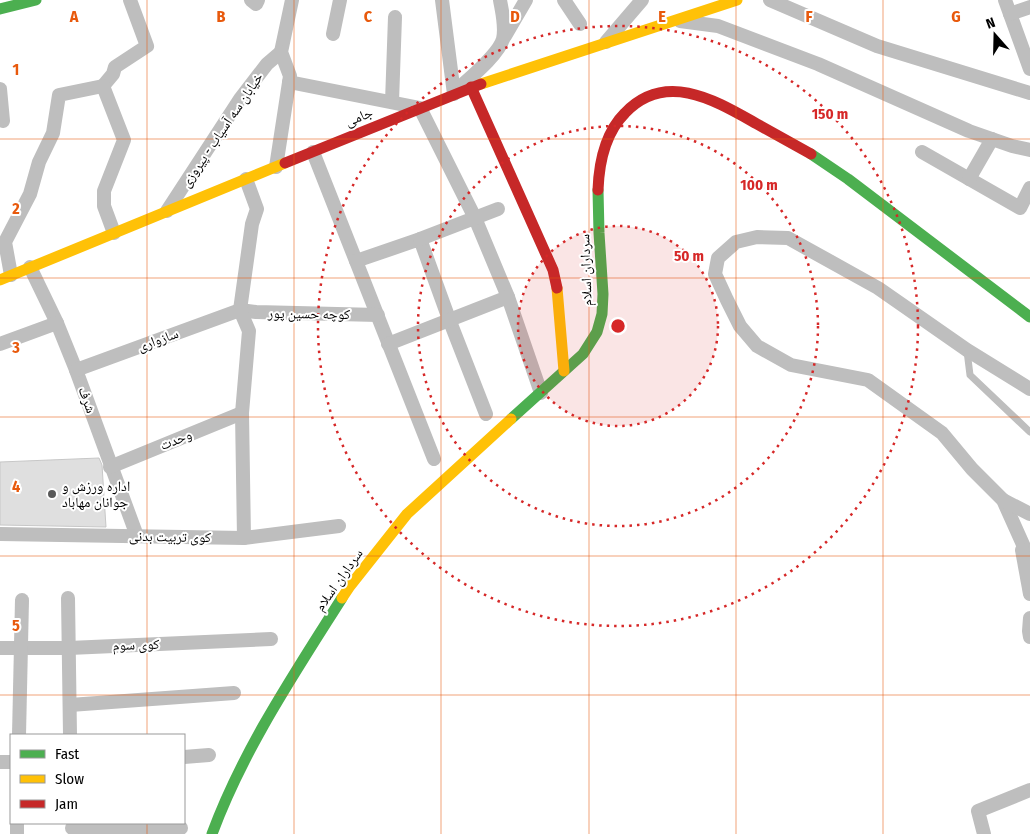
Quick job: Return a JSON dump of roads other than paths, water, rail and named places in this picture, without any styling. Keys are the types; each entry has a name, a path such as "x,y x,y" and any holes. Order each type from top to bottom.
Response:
{"street":[{"path":"0,8 36,0"},
{"path":"5,277 5,242 30,194 39,162 53,133 59,95 103,86 113,74 115,67 147,46 130,0"},
{"path":"251,0 256,4 258,0"},
{"path":"276,167 290,76 281,52 292,0"},
{"path":"333,34 340,0"},
{"path":"442,0 454,94"},
{"path":"500,0 504,26 503,39"},
{"path":"454,94 497,52 526,0"},
{"path":"564,0 580,24"},
{"path":"606,43 642,0"},
{"name":"جامی","path":"5,277 472,87 737,0"},
{"path":"770,0 877,46 1030,93"},
{"path":"1006,0 1030,67"},
{"path":"1010,14 1030,8"},
{"path":"392,102 395,17"},
{"path":"674,21 718,26 818,64 969,131 1030,150"},
{"name":"خیابان سه آسیاب - پیروزی","path":"167,211 240,99 267,64 281,52"},
{"path":"289,82 420,108 475,218 508,297 541,393"},
{"path":"103,86 124,140 104,191 104,206 114,233"},
{"path":"472,87 553,270 557,288 564,371"},
{"path":"0,89 3,121"},
{"name":"سرداران اسلام","path":"212,834 225,798 280,696 350,586 407,514 583,354 597,332 603,310 598,201 601,163 607,141 615,124 622,114 645,98 658,93 672,92 691,94 704,98 736,112 831,166 1030,317"},
{"path":"969,179 992,139"},
{"path":"313,152 434,459"},
{"path":"922,152 1020,208 1030,188"},
{"path":"244,538 242,412 249,331 240,310 252,224 258,209 246,179"},
{"path":"356,261 420,239 498,208"},
{"path":"1030,389 968,350 878,288 788,238 757,237 736,242 718,258 716,274 726,300 740,326 757,346 791,365 868,380 942,433 972,469 1003,500 1030,514"},
{"path":"420,239 486,414"},
{"name":"شرف","path":"30,267 76,370 110,467 137,536"},
{"path":"388,344 508,297"},
{"name":"کوچه حسین پور","path":"240,310 378,315"},
{"name":"سازواری","path":"76,370 240,310"},
{"path":"0,344 57,324"},
{"name":"وحدت","path":"110,467 242,412"},
{"path":"1003,500 1030,560"},
{"name":"کوی تربیت بدنی","path":"0,534 244,538 339,526"},
{"path":"1021,542 1030,594"},
{"path":"68,598 70,734"},
{"path":"19,734 22,600"},
{"path":"1030,618 1030,637"},
{"name":"کوی سوم","path":"0,648 69,648 271,639"},
{"path":"70,705 234,693"},
{"path":"185,756 209,755"},
{"path":"984,834 978,811 1030,790"},
{"path":"72,828 181,828"}],"lane":[{"path":"968,350 970,375 1030,432"}],"place":[{"name":"اداره ورزش و جوانان مهاباد","path":"52,494"}]}
